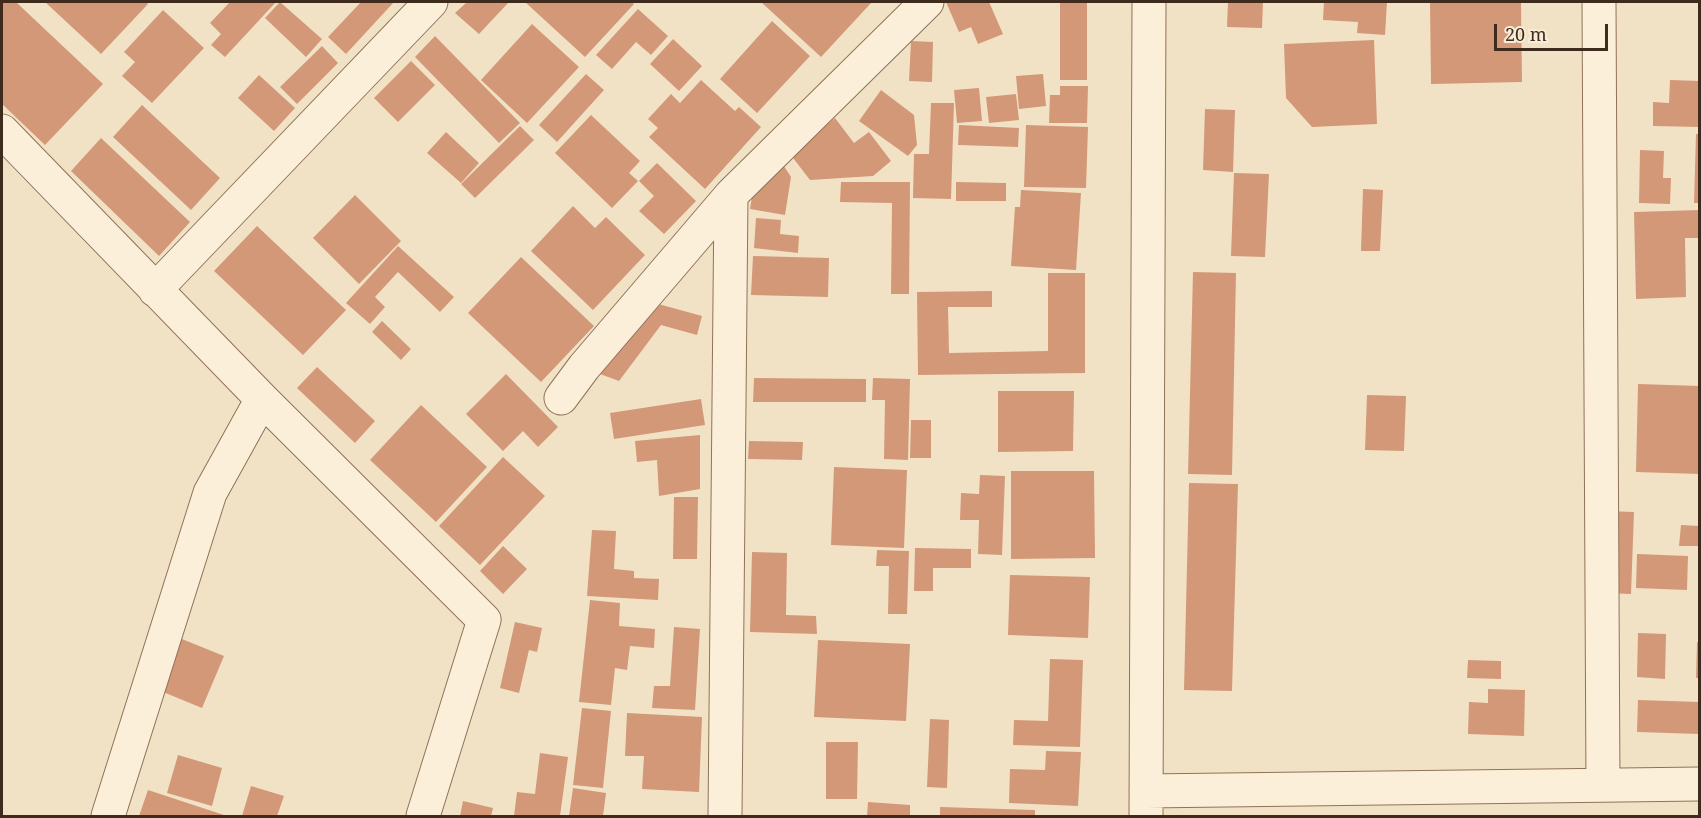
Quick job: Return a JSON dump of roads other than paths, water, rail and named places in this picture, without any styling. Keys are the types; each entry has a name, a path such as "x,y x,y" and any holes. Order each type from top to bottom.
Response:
{"street":[{"path":"155,290 431,2"},
{"path":"561,399 584,367 731,195 927,2"},
{"path":"1149,2 1146,804 1603,785 1700,784"},
{"path":"1599,2 1603,785"},
{"path":"2,131 262,399 484,620 423,816"},
{"path":"725,816 731,195"},
{"path":"108,816 210,493 262,399"}]}
